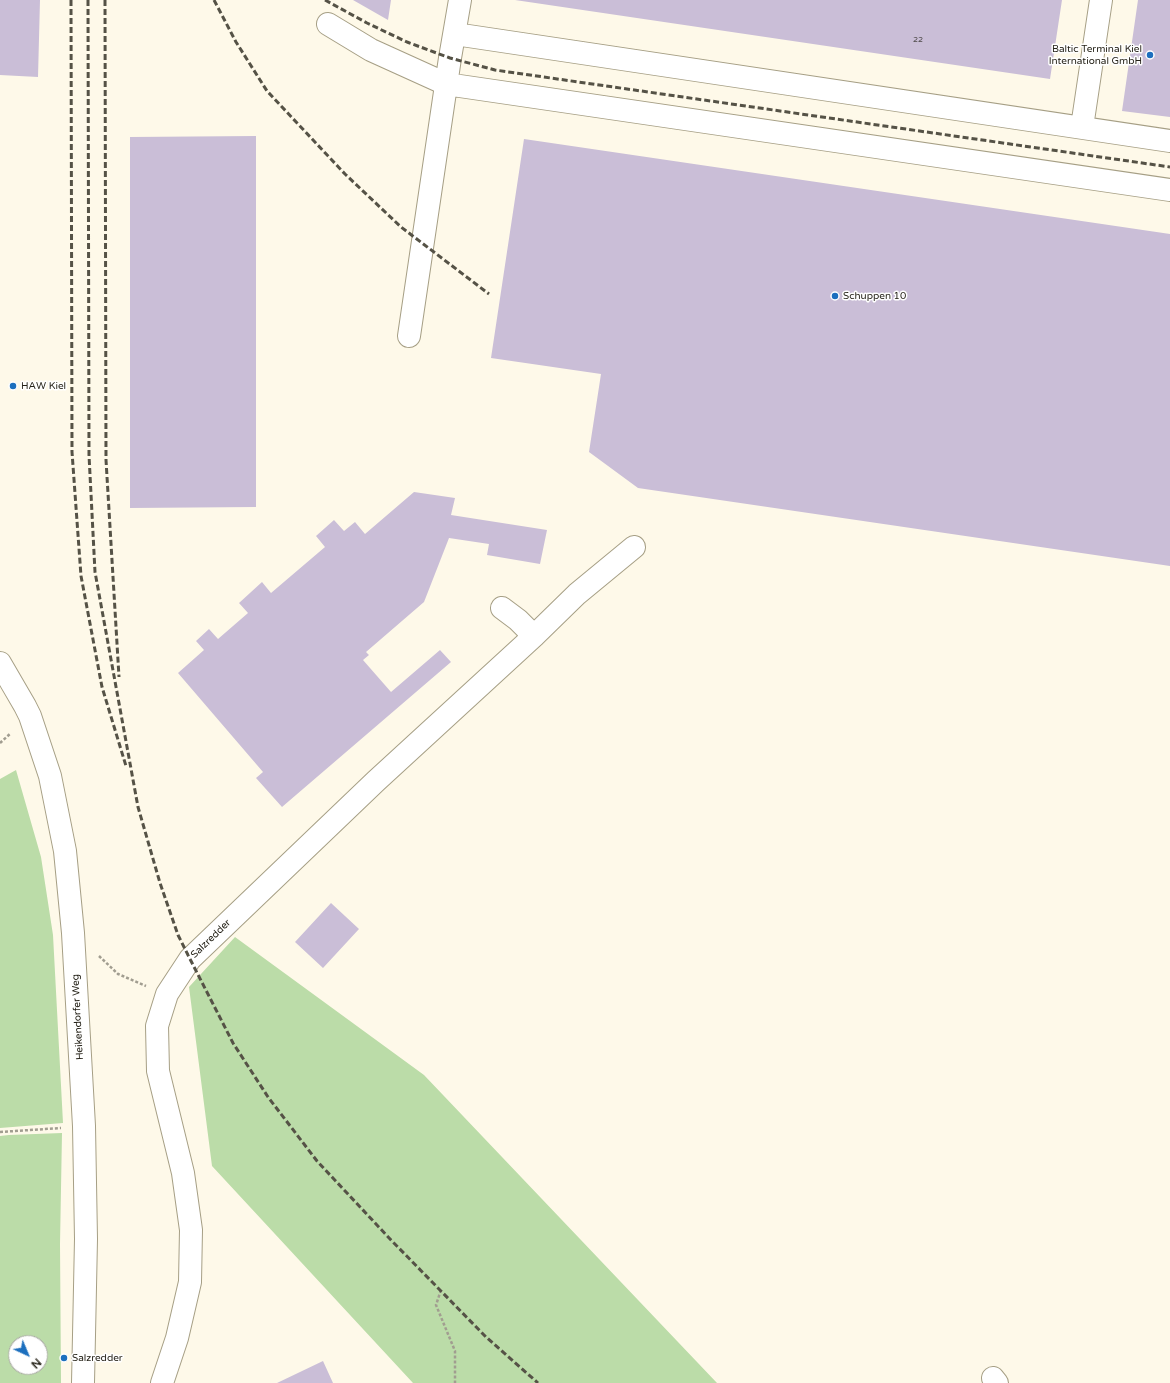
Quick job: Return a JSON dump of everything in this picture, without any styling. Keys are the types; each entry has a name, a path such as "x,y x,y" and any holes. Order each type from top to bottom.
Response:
{"street":[{"path":"409,336 446,84 460,0"},
{"path":"1082,127 1101,0"},
{"path":"328,24 371,50 446,84 1170,190"},
{"path":"455,34 1170,141"},
{"name":"Salzredder","path":"162,1383 177,1338 190,1282 191,1230 183,1173 158,1071 157,1026 167,994 190,959 376,781 534,636 577,594 634,547"},
{"path":"502,608 518,620 534,636"},
{"name":"Heikendorfer Weg","path":"0,663 25,706 50,776 65,851 73,933 84,1126 86,1239 83,1383"}],"path":[{"path":"102,958 118,974 152,988"},
{"path":"0,1132 84,1126"},
{"path":"441,1290 436,1305 455,1351 455,1383"}],"green space":[{"path":"16,770 41,857 53,935 63,1123 0,1128 0,779"},
{"path":"235,937 424,1075 717,1383 413,1383 212,1166 189,987"},
{"path":"62,1133 60,1244 61,1383 0,1383 0,1136"}],"building":[{"path":"0,0 40,0 38,77 0,75"},
{"path":"353,0 391,0 388,20"},
{"path":"515,0 1062,0 1050,79"},
{"name":"Baltic Terminal Kiel International GmbH","path":"1138,0 1170,0 1170,117 1122,111"},
{"path":"256,136 256,507 130,508 130,137"},
{"name":"Schuppen 10","path":"524,139 1170,234 1170,566 638,488 589,452 601,374 491,358"},
{"path":"414,492 455,498 451,515 547,530 540,564 487,555 489,544 449,538 424,602 366,652 369,655 363,660 391,692 440,650 451,662 282,807 256,778 263,772 178,673 204,650 196,641 209,629 218,639 248,613 239,603 262,582 271,593 325,547 316,536 334,520 344,531 355,522 365,534"},
{"path":"331,903 359,929 323,968 295,942"},
{"path":"323,1361 333,1383 277,1383"}],"railway":[{"path":"71,0 72,452 81,576 102,687 126,766"},
{"path":"88,0 89,455 95,572 138,807 160,883 178,935 190,959 233,1043 268,1097 317,1161 391,1240 486,1337 538,1383"},
{"path":"105,0 106,460 119,677"},
{"path":"214,0 236,42 267,91 345,174 401,227 489,294"},
{"path":"325,0 367,23 407,42 450,58 495,70 1170,167"}],"place":[{"name":"Baltic Terminal Kiel International GmbH","path":"1150,55"},
{"name":"Schuppen 10","path":"835,296"},
{"name":"HAW Kiel","path":"13,386"},
{"name":"Salzredder","path":"64,1358"}]}
